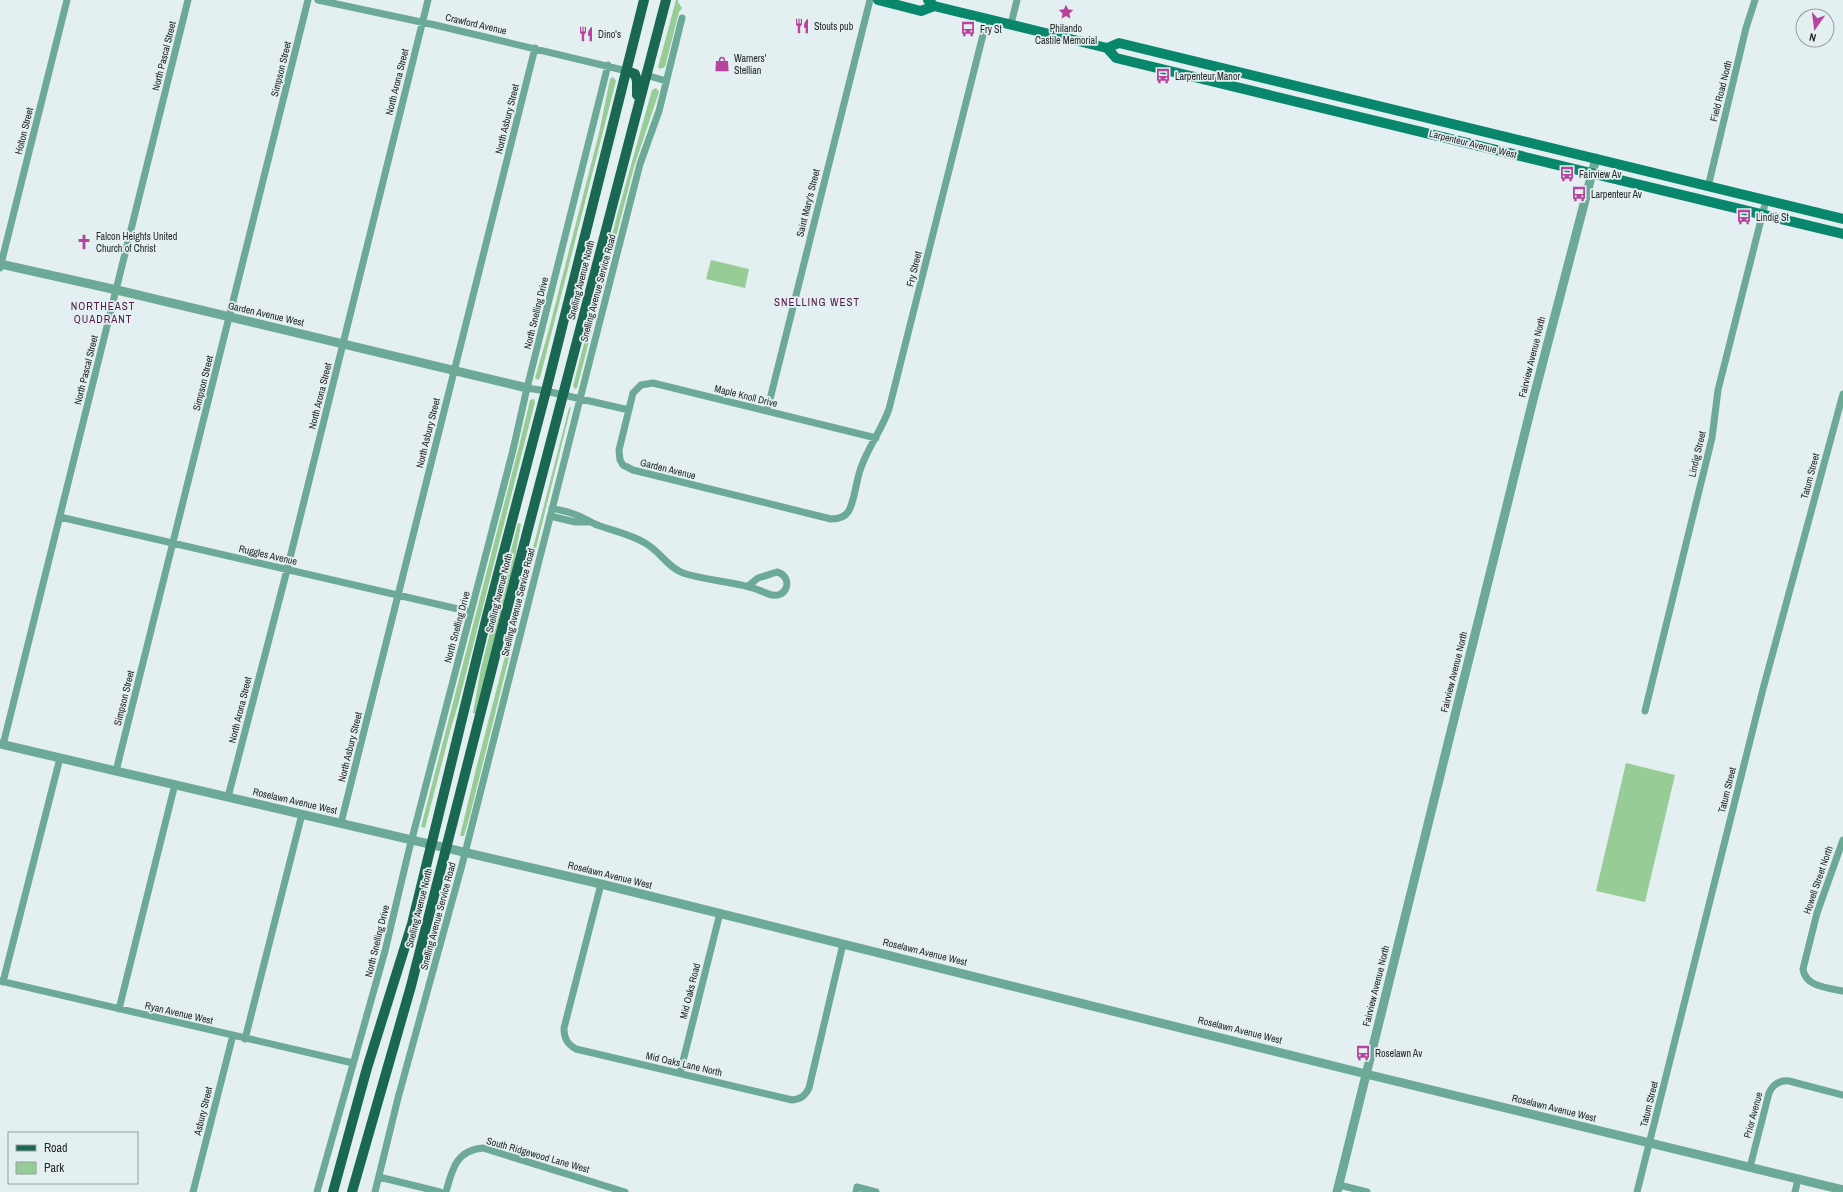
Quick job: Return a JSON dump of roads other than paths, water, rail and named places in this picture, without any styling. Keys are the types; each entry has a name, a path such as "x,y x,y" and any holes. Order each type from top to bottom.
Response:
{"main road":[{"name":"Snelling Avenue North","path":"334,1192 367,1068 412,924 487,616 546,391 644,0"},
{"name":"Snelling Avenue North","path":"352,1192 409,994 666,0"},
{"name":"Larpenteur Avenue West","path":"878,0 921,11 931,3 987,19 1107,48 1119,44 1339,95 1843,219"},
{"name":"Larpenteur Avenue West","path":"1107,48 1116,58 1336,110 1843,234"},
{"path":"627,71 635,74 636,77 638,106"},
{"path":"1336,110 1339,95"}],"street":[{"name":"Holton Street","path":"0,265 66,0"},
{"name":"North Pascal Street","path":"2,745 117,290 188,0"},
{"name":"Simpson Street","path":"116,771 308,0"},
{"name":"Crawford Avenue","path":"318,0 536,48 627,71"},
{"name":"North Arona Street","path":"228,797 343,344 428,0"},
{"name":"Saint Mary's Street","path":"767,411 870,0"},
{"path":"1011,24 1017,0"},
{"name":"Field Road North","path":"1708,187 1746,28 1755,0"},
{"name":"Snelling Avenue Service Road","path":"375,1192 398,1098 465,852 640,164 656,121 682,18"},
{"name":"Fry Street","path":"843,517 848,511 861,465 885,420 894,390 987,19"},
{"name":"North Asbury Street","path":"341,823 536,48"},
{"name":"North Snelling Drive","path":"316,1192 385,951 412,840 513,450 527,388 608,65"},
{"path":"646,75 666,81"},
{"name":"Fairview Avenue North","path":"1338,1189 1529,415 1596,158"},
{"name":"Lindig Street","path":"1645,711 1712,438 1718,390 1766,200"},
{"name":"Garden Avenue West","path":"0,265 229,316 527,388"},
{"name":"Maple Knoll Drive","path":"628,410 636,388 641,384 653,383 876,438"},
{"path":"527,388 628,410"},
{"name":"Tatum Street","path":"1637,1192 1763,689 1843,394"},
{"name":"Garden Avenue","path":"628,410 619,455 623,465 627,469 831,518 843,517"},
{"path":"552,508 577,515 588,522 643,542 666,563 682,572 748,586 774,596 779,595 784,591 787,582 781,573 777,572 758,578 748,586"},
{"path":"550,516 575,522 588,522"},
{"name":"Ruggles Avenue","path":"60,517 471,612"},
{"name":"Roselawn Avenue West","path":"2,745 601,884 1366,1074 1843,1190"},
{"path":"2,982 60,758"},
{"path":"119,1009 175,784"},
{"path":"245,1038 302,814"},
{"name":"Howell Street North","path":"1843,840 1825,885 1812,928 1803,969 1808,980 1816,984 1843,991"},
{"name":"Mid Oaks Lane North","path":"601,884 564,1028 564,1036 571,1046 576,1049 797,1100 805,1095 809,1088 844,944"},
{"name":"Mid Oaks Road","path":"680,1073 720,913"},
{"name":"Ryan Avenue West","path":"2,982 353,1063"},
{"name":"Asbury Street","path":"193,1192 233,1035"},
{"name":"Prior Avenue","path":"1750,1167 1771,1088 1780,1081 1788,1081 1843,1095"},
{"name":"South Ridgewood Lane West","path":"446,1192 453,1168 459,1157 469,1151 482,1148 625,1192"},
{"path":"379,1177 440,1192"},
{"path":"1795,1192 1798,1179"},
{"path":"1338,1189 1367,1192"},
{"path":"856,1190 876,1192"}],"place":[{"name":"Philando Castile Memorial","path":"1066,12"},
{"name":"Stouts pub","path":"802,26"},
{"name":"Fry St","path":"968,29"},
{"name":"Dino's","path":"586,34"},
{"name":"Warners' Stellian","path":"722,64"},
{"name":"Larpenteur Manor","path":"1163,76"},
{"name":"Fairview Av","path":"1567,174"},
{"name":"Larpenteur Av","path":"1579,194"},
{"name":"Lindig St","path":"1744,217"},
{"name":"Falcon Heights United Church of Christ","path":"84,242"},
{"name":"Roselawn Av","path":"1363,1053"}],"district":[{"name":"SNELLING WEST","path":"817,302"},
{"name":"NORTHEAST QUADRANT","path":"103,312"}]}
